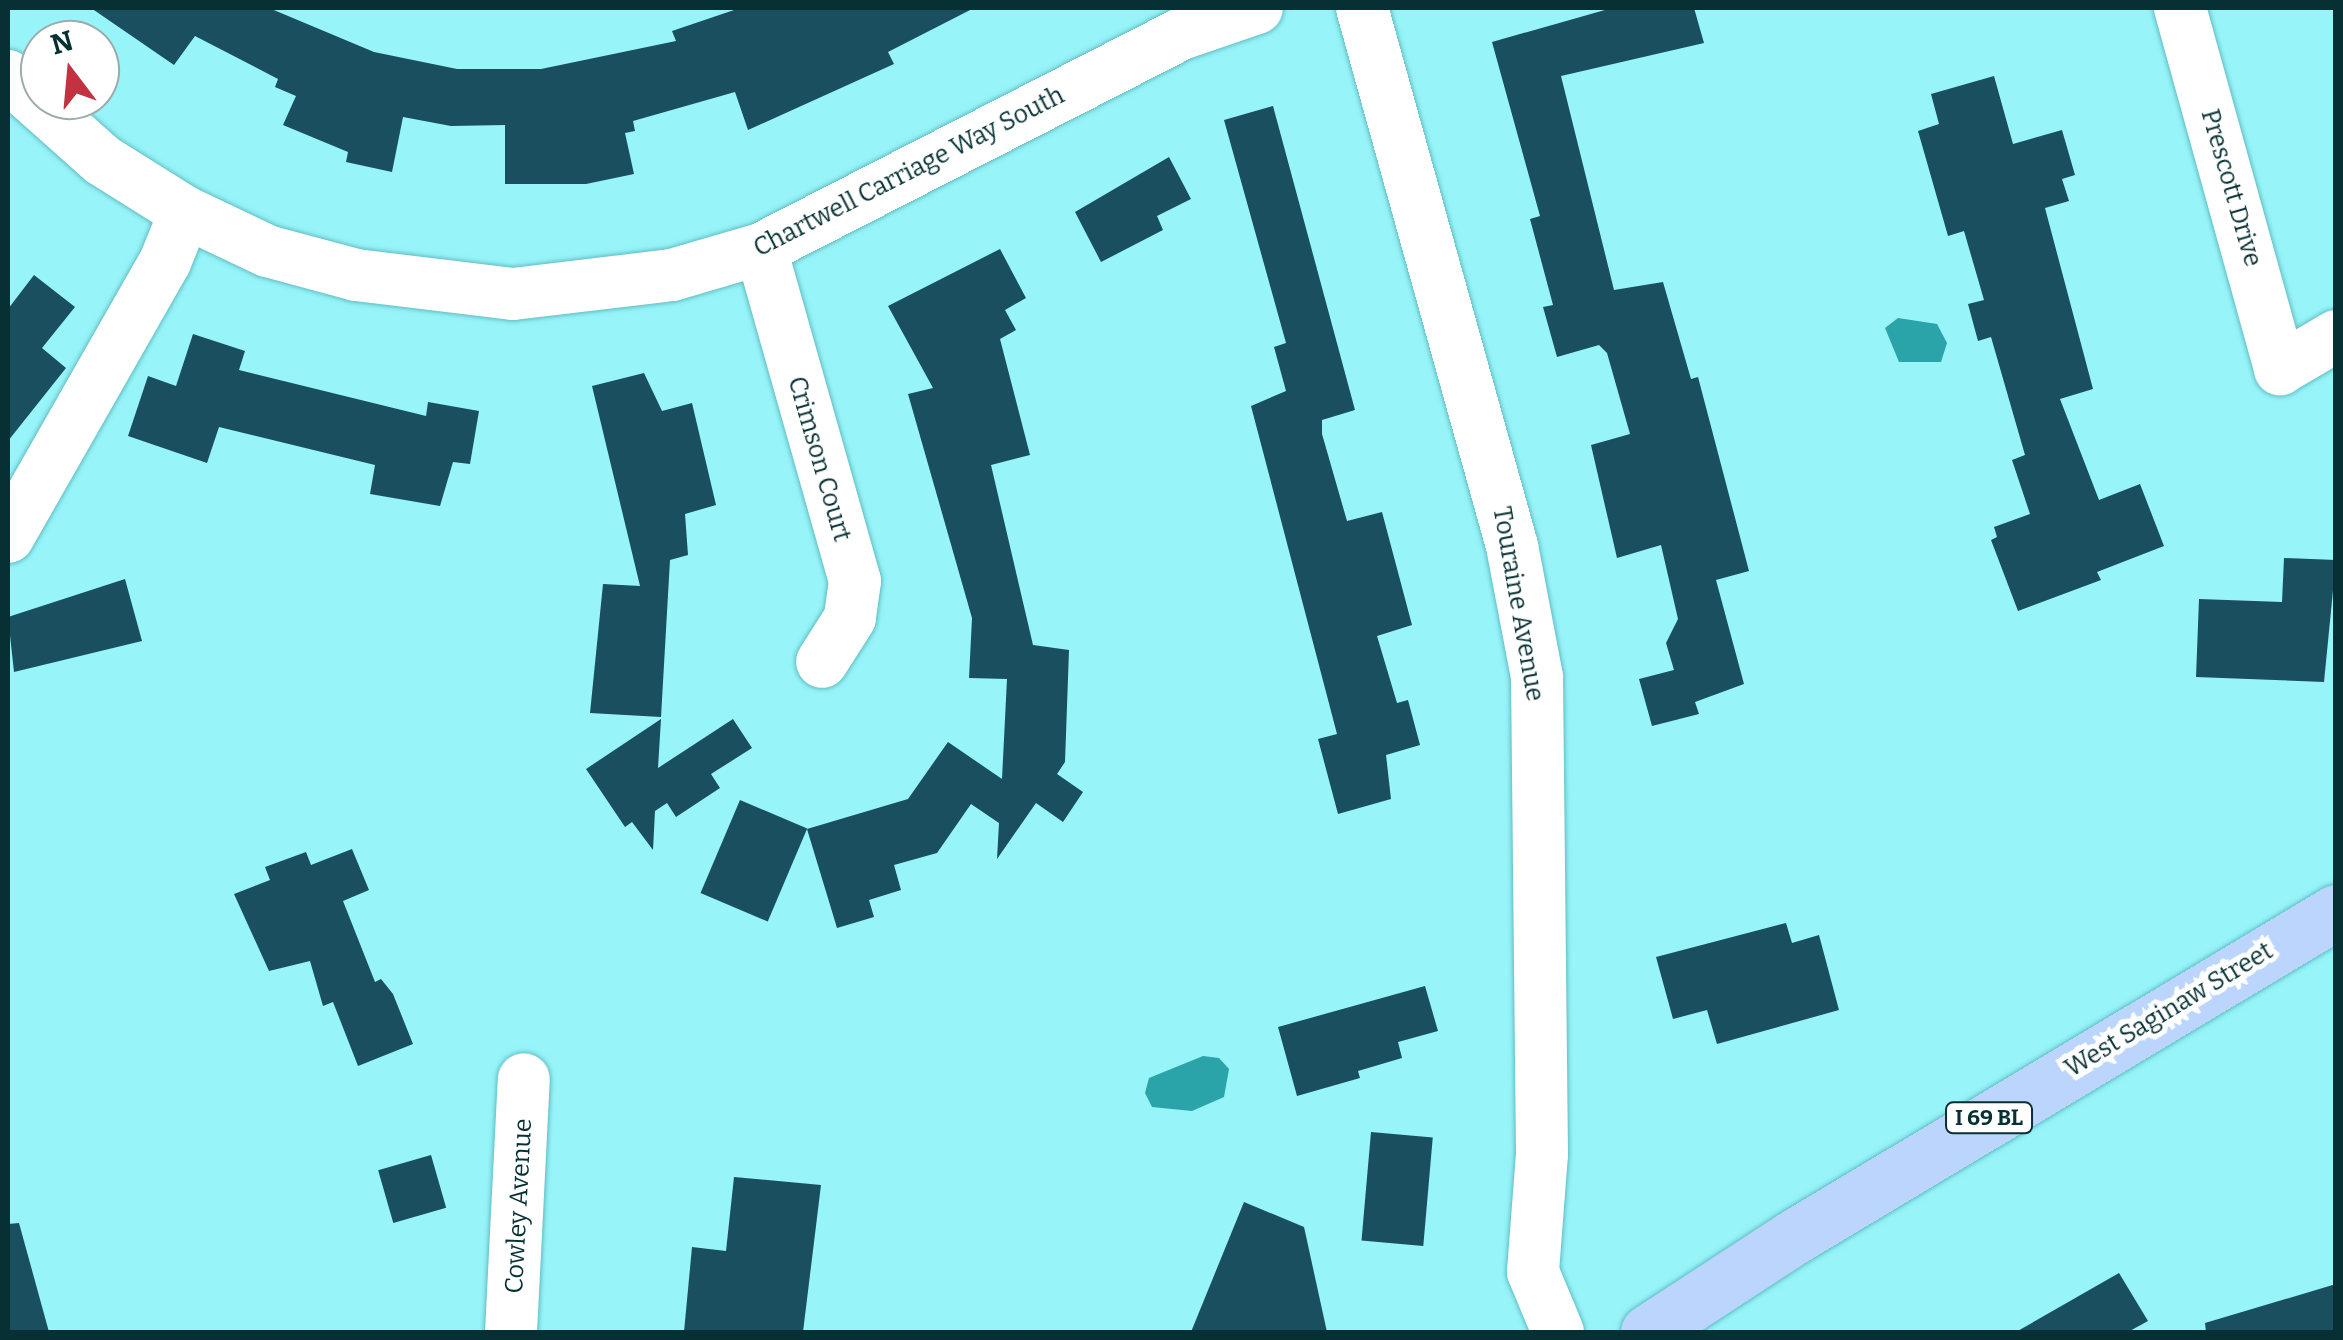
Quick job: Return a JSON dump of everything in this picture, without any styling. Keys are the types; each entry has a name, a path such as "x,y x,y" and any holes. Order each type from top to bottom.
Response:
{"main road":[{"name":"West Saginaw Street","path":"1648,1332 1920,1160 2336,912"}],"street":[{"name":"Chartwell Carriage Way South","path":"8,76 102,160 184,212 267,250 356,275 513,294 672,276 761,249 1184,33 1257,8"},
{"name":"Touraine Avenue","path":"1362,8 1512,546 1536,677 1542,1154 1533,1272 1558,1332"},
{"name":"Prescott Drive","path":"2180,8 2280,369 2336,336"},
{"path":"8,538 165,262 184,212"},
{"name":"Crimson Court","path":"761,249 854,581 850,618 822,662"},
{"name":"Cowley Avenue","path":"511,1332 524,1079"}],"water":[{"path":"1898,318 1937,324 1947,343 1941,362 1899,362 1885,328"},
{"path":"1203,1056 1219,1058 1229,1069 1224,1097 1192,1111 1152,1107 1145,1093 1149,1078"}],"building":[{"path":"91,8 269,8 374,52 457,69 541,69 676,41 672,31 740,8 974,8 888,52 894,64 748,130 735,92 633,121 635,131 625,133 634,174 586,184 505,184 505,125 451,126 403,117 392,172 346,162 348,152 283,125 296,96 275,87 278,79 195,36 174,65 120,28 120,20 108,20"},
{"path":"1612,8 1694,8 1704,43 1561,76 1614,290 1663,282 1691,379 1698,377 1749,571 1716,580 1744,684 1695,702 1699,714 1652,726 1639,679 1674,670 1666,643 1678,619 1661,545 1617,558 1591,445 1630,434 1607,353 1599,345 1557,357 1543,307 1553,305 1530,219 1540,216 1492,42"},
{"path":"1994,76 2013,144 2062,130 2075,175 2062,179 2069,201 2045,208 2093,389 2060,399 2099,500 2140,484 2164,546 2097,572 2101,580 2018,611 1991,540 1997,537 1994,527 2030,514 2012,460 2025,455 1991,337 1978,341 1968,304 1984,300 1964,231 1948,236 1918,131 1939,124 1931,94"},
{"path":"1273,106 1355,410 1322,420 1322,434 1347,521 1382,512 1412,625 1377,636 1397,703 1408,700 1420,745 1386,755 1391,799 1338,814 1318,739 1337,734 1251,406 1286,391 1274,347 1286,343 1224,120"},
{"path":"1169,157 1191,199 1157,216 1163,230 1101,262 1075,212"},
{"path":"1000,249 1026,298 1005,310 1016,330 1000,339 1030,455 991,465 1033,645 1069,650 1065,762 1057,774 1083,792 1063,822 1036,803 997,859 999,823 971,804 937,853 894,865 901,890 869,900 874,917 837,928 807,829 908,799 948,742 1002,779 1007,679 969,678 972,618 908,394 933,388 888,306"},
{"path":"34,275 75,307 42,348 66,368 8,441 8,309"},
{"path":"193,334 245,351 239,370 426,416 428,402 479,411 470,464 453,462 440,506 370,494 375,465 219,427 207,463 128,436 148,376 176,386"},
{"path":"644,373 662,411 692,403 716,505 685,514 688,555 670,560 661,717 590,713 603,584 640,586 592,386"},
{"path":"2284,558 2336,560 2324,682 2196,677 2199,599 2282,602"},
{"path":"125,579 142,641 14,672 8,617"},
{"path":"661,719 658,768 733,719 752,748 711,774 720,788 676,817 667,803 655,811 653,850 632,822 625,827 586,769"},
{"path":"740,800 807,829 768,921 701,893"},
{"path":"352,849 369,890 343,901 375,982 381,979 393,994 413,1044 358,1066 333,1002 323,1006 310,961 269,971 234,894 270,880 265,867 306,852 311,865"},
{"path":"1786,923 1792,943 1819,935 1839,1010 1717,1044 1707,1010 1673,1019 1656,957"},
{"path":"1425,986 1438,1031 1398,1042 1402,1058 1358,1071 1360,1078 1297,1096 1278,1027"},
{"path":"1371,1132 1433,1137 1423,1246 1362,1241"},
{"path":"431,1155 446,1208 393,1223 378,1170"},
{"path":"734,1177 821,1185 803,1332 684,1332 692,1247 726,1251"},
{"path":"1244,1202 1304,1227 1327,1332 1191,1332"},
{"path":"19,1223 49,1332 8,1332 8,1224"},
{"path":"2119,1273 2148,1321 2128,1332 2016,1332"},
{"path":"2336,1284 2336,1332 2206,1332 2205,1323"}]}
